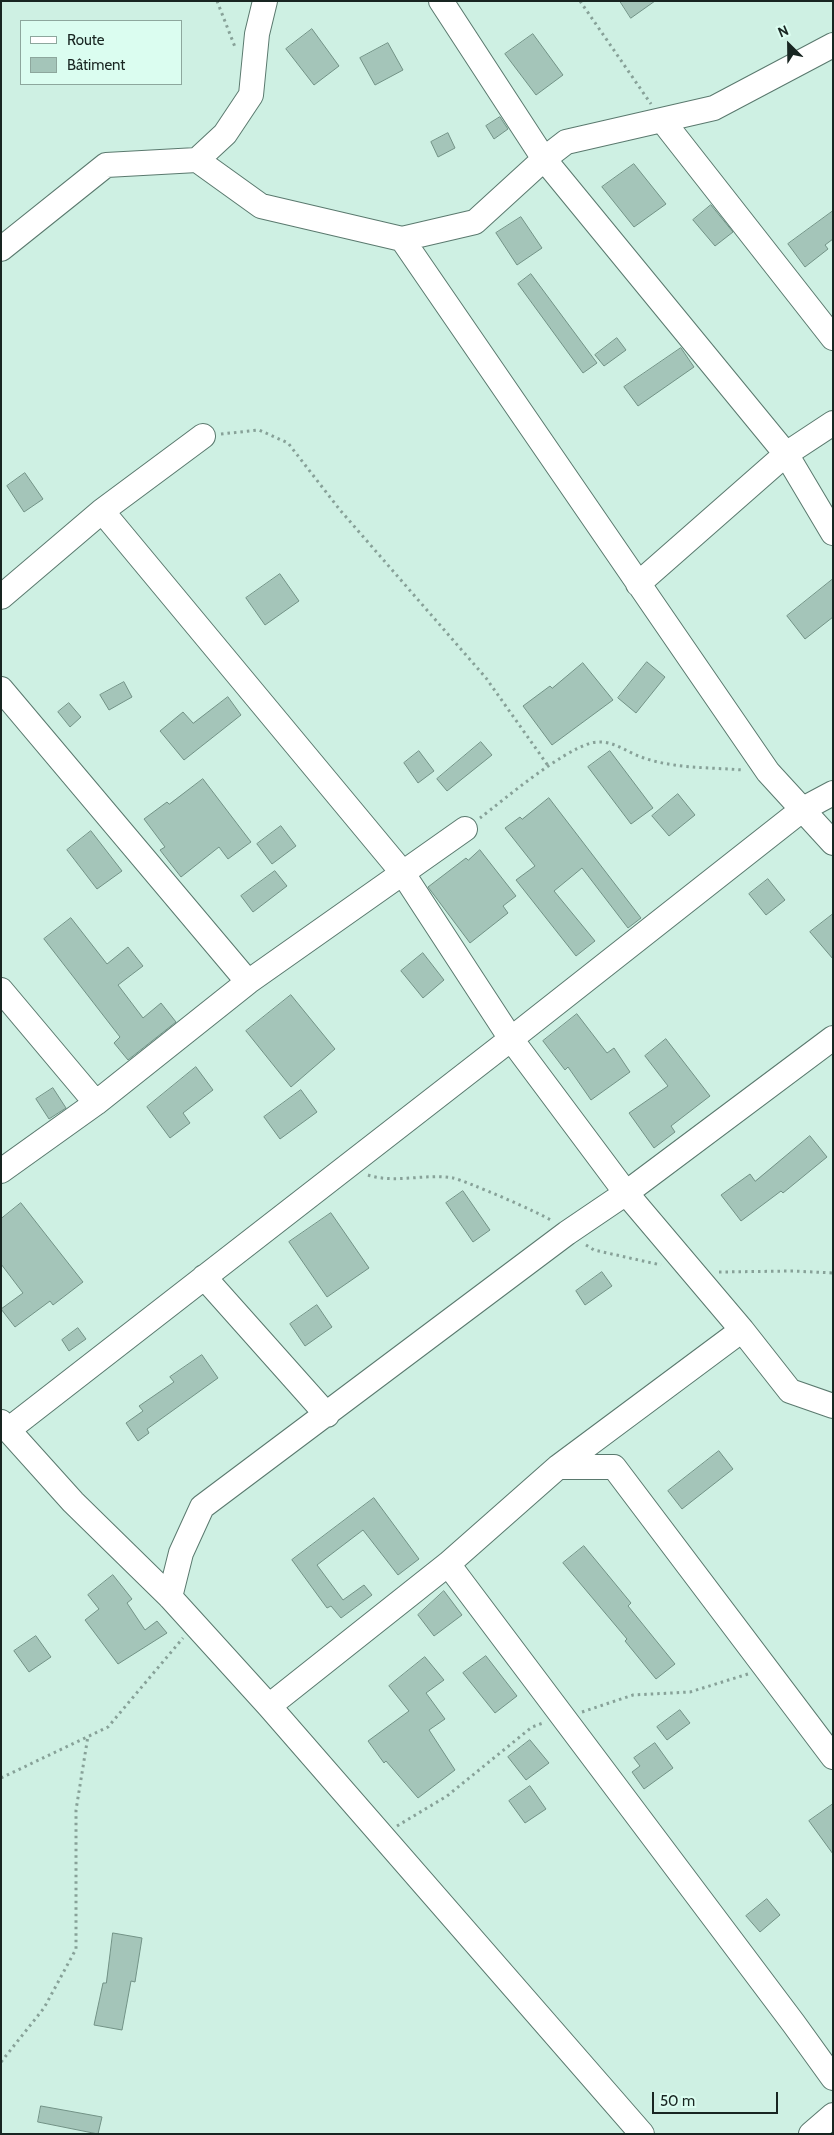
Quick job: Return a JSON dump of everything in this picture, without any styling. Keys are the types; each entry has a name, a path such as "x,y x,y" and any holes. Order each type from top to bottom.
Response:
{"street":[{"path":"197,160 225,134 251,95 257,34 265,1"},
{"path":"441,1 544,159 786,454 833,533"},
{"path":"1,249 106,165 197,160 261,206 402,239 475,222 544,159 566,142 714,108 833,45"},
{"path":"662,120 833,338"},
{"path":"402,239 768,772 833,843"},
{"path":"638,584 786,454 833,423"},
{"path":"1,597 102,511 202,436"},
{"path":"102,511 402,872 511,1039 626,1193 742,1330 790,1391 833,1406"},
{"path":"1,689 248,982"},
{"path":"642,2134 270,1706 170,1597 73,1502 5,1426 204,1277 803,809 833,793"},
{"path":"1,1171 96,1103 248,982 402,872 466,830"},
{"path":"1,990 96,1103"},
{"path":"170,1597 181,1553 202,1508 567,1233 626,1193 833,1038"},
{"path":"204,1277 327,1415"},
{"path":"270,1706 448,1564 558,1468 742,1330"},
{"path":"558,1468 614,1467 833,1757"},
{"path":"448,1564 833,2078"},
{"path":"811,2134 833,2115"}],"path":[{"path":"217,1 236,50"},
{"path":"580,1 662,120"},
{"path":"202,436 259,430 288,443 340,510 486,678 549,767"},
{"path":"466,830 549,767 570,753 591,743 612,742 661,764 768,772"},
{"path":"1,1778 108,1727 195,1625"},
{"path":"1,2062 44,2008 76,1949 76,1810 88,1736"}],"building":[{"path":"620,1 655,1 631,18"},
{"path":"312,29 339,66 314,85 286,49"},
{"path":"533,34 563,75 536,95 505,54"},
{"path":"388,43 403,70 375,85 360,58"},
{"path":"500,117 508,129 494,139 486,126"},
{"path":"448,133 455,148 438,157 431,142"},
{"path":"634,164 666,204 634,227 602,187"},
{"path":"711,205 733,232 715,246 693,220"},
{"path":"833,211 833,239 825,245 828,249 805,267 788,244"},
{"path":"521,217 542,248 517,265 496,233"},
{"path":"531,274 597,363 583,373 518,284"},
{"path":"617,338 626,350 604,366 595,355"},
{"path":"681,348 694,367 638,406 624,387"},
{"path":"25,473 43,499 24,512 7,486"},
{"path":"280,574 299,601 265,625 246,598"},
{"path":"833,579 833,617 805,639 787,616"},
{"path":"647,662 665,677 636,713 618,698"},
{"path":"583,663 613,700 552,745 523,706 550,686 552,688"},
{"path":"124,682 132,697 109,710 100,695"},
{"path":"228,697 241,715 184,760 160,731 183,712 193,723"},
{"path":"69,703 81,717 70,727 58,712"},
{"path":"481,742 492,755 447,791 437,779"},
{"path":"419,751 434,771 418,783 404,763"},
{"path":"610,751 653,808 631,824 588,767"},
{"path":"203,779 251,842 228,859 219,847 181,877 160,850 165,847 144,819 167,802 169,804"},
{"path":"678,794 695,815 669,836 652,816"},
{"path":"549,798 641,918 628,928 582,868 554,891 595,941 576,956 516,880 535,866 505,828 520,817 522,819"},
{"path":"281,826 296,846 272,864 257,844"},
{"path":"91,831 122,871 97,889 67,850"},
{"path":"480,850 516,896 503,906 508,913 470,943 428,887 466,858 468,860"},
{"path":"275,871 287,886 253,912 241,896"},
{"path":"768,879 785,900 766,915 749,894"},
{"path":"833,914 833,959 810,932"},
{"path":"71,918 107,964 128,947 143,966 118,985 143,1018 161,1003 176,1022 128,1060 114,1043 120,1037 44,939"},
{"path":"423,953 444,980 423,998 401,971"},
{"path":"291,995 335,1049 291,1087 246,1031"},
{"path":"577,1014 607,1053 614,1048 630,1072 591,1100 568,1067 565,1070 543,1041"},
{"path":"666,1039 710,1096 671,1126 675,1132 654,1148 629,1113 668,1086 645,1056"},
{"path":"196,1067 213,1090 183,1113 190,1123 170,1138 147,1107"},
{"path":"53,1088 66,1108 49,1119 36,1099"},
{"path":"301,1090 317,1112 280,1139 264,1117"},
{"path":"810,1136 827,1157 783,1193 781,1191 741,1221 721,1195 750,1174 755,1181"},
{"path":"463,1191 490,1230 473,1242 446,1203"},
{"path":"21,1203 83,1282 53,1305 50,1301 15,1327 1,1309 23,1293 1,1264 1,1219"},
{"path":"331,1213 369,1268 327,1297 289,1242"},
{"path":"602,1272 612,1286 585,1305 576,1291"},
{"path":"317,1305 332,1327 305,1346 290,1324"},
{"path":"78,1328 86,1339 69,1351 62,1340"},
{"path":"202,1355 218,1378 147,1429 149,1433 138,1441 126,1423 143,1411 139,1406 174,1382 170,1377"},
{"path":"719,1451 733,1469 682,1509 668,1491"},
{"path":"374,1498 419,1559 398,1575 363,1530 317,1565 343,1600 364,1585 372,1595 341,1618 331,1606 327,1608 292,1560"},
{"path":"584,1546 631,1603 628,1606 675,1664 656,1679 625,1641 627,1639 563,1563"},
{"path":"113,1575 132,1599 127,1603 145,1630 157,1621 167,1633 118,1664 85,1620 99,1609 88,1595"},
{"path":"444,1591 462,1615 434,1636 418,1615"},
{"path":"36,1636 51,1657 29,1672 14,1651"},
{"path":"486,1656 517,1696 495,1713 463,1673"},
{"path":"425,1657 444,1680 426,1693 445,1719 429,1730 455,1770 418,1798 386,1761 384,1763 368,1741 409,1711 389,1686"},
{"path":"680,1710 690,1723 667,1740 657,1727"},
{"path":"530,1740 549,1763 526,1780 508,1757"},
{"path":"655,1743 673,1768 644,1789 632,1772 640,1766 634,1758"},
{"path":"530,1786 546,1809 525,1823 509,1801"},
{"path":"833,1804 833,1854 809,1821"},
{"path":"767,1899 780,1915 760,1932 746,1916"},
{"path":"113,1933 142,1938 135,1982 131,1981 122,2030 94,2025 103,1983 106,1983"},
{"path":"41,2106 102,2117 98,2134 38,2122"}]}
